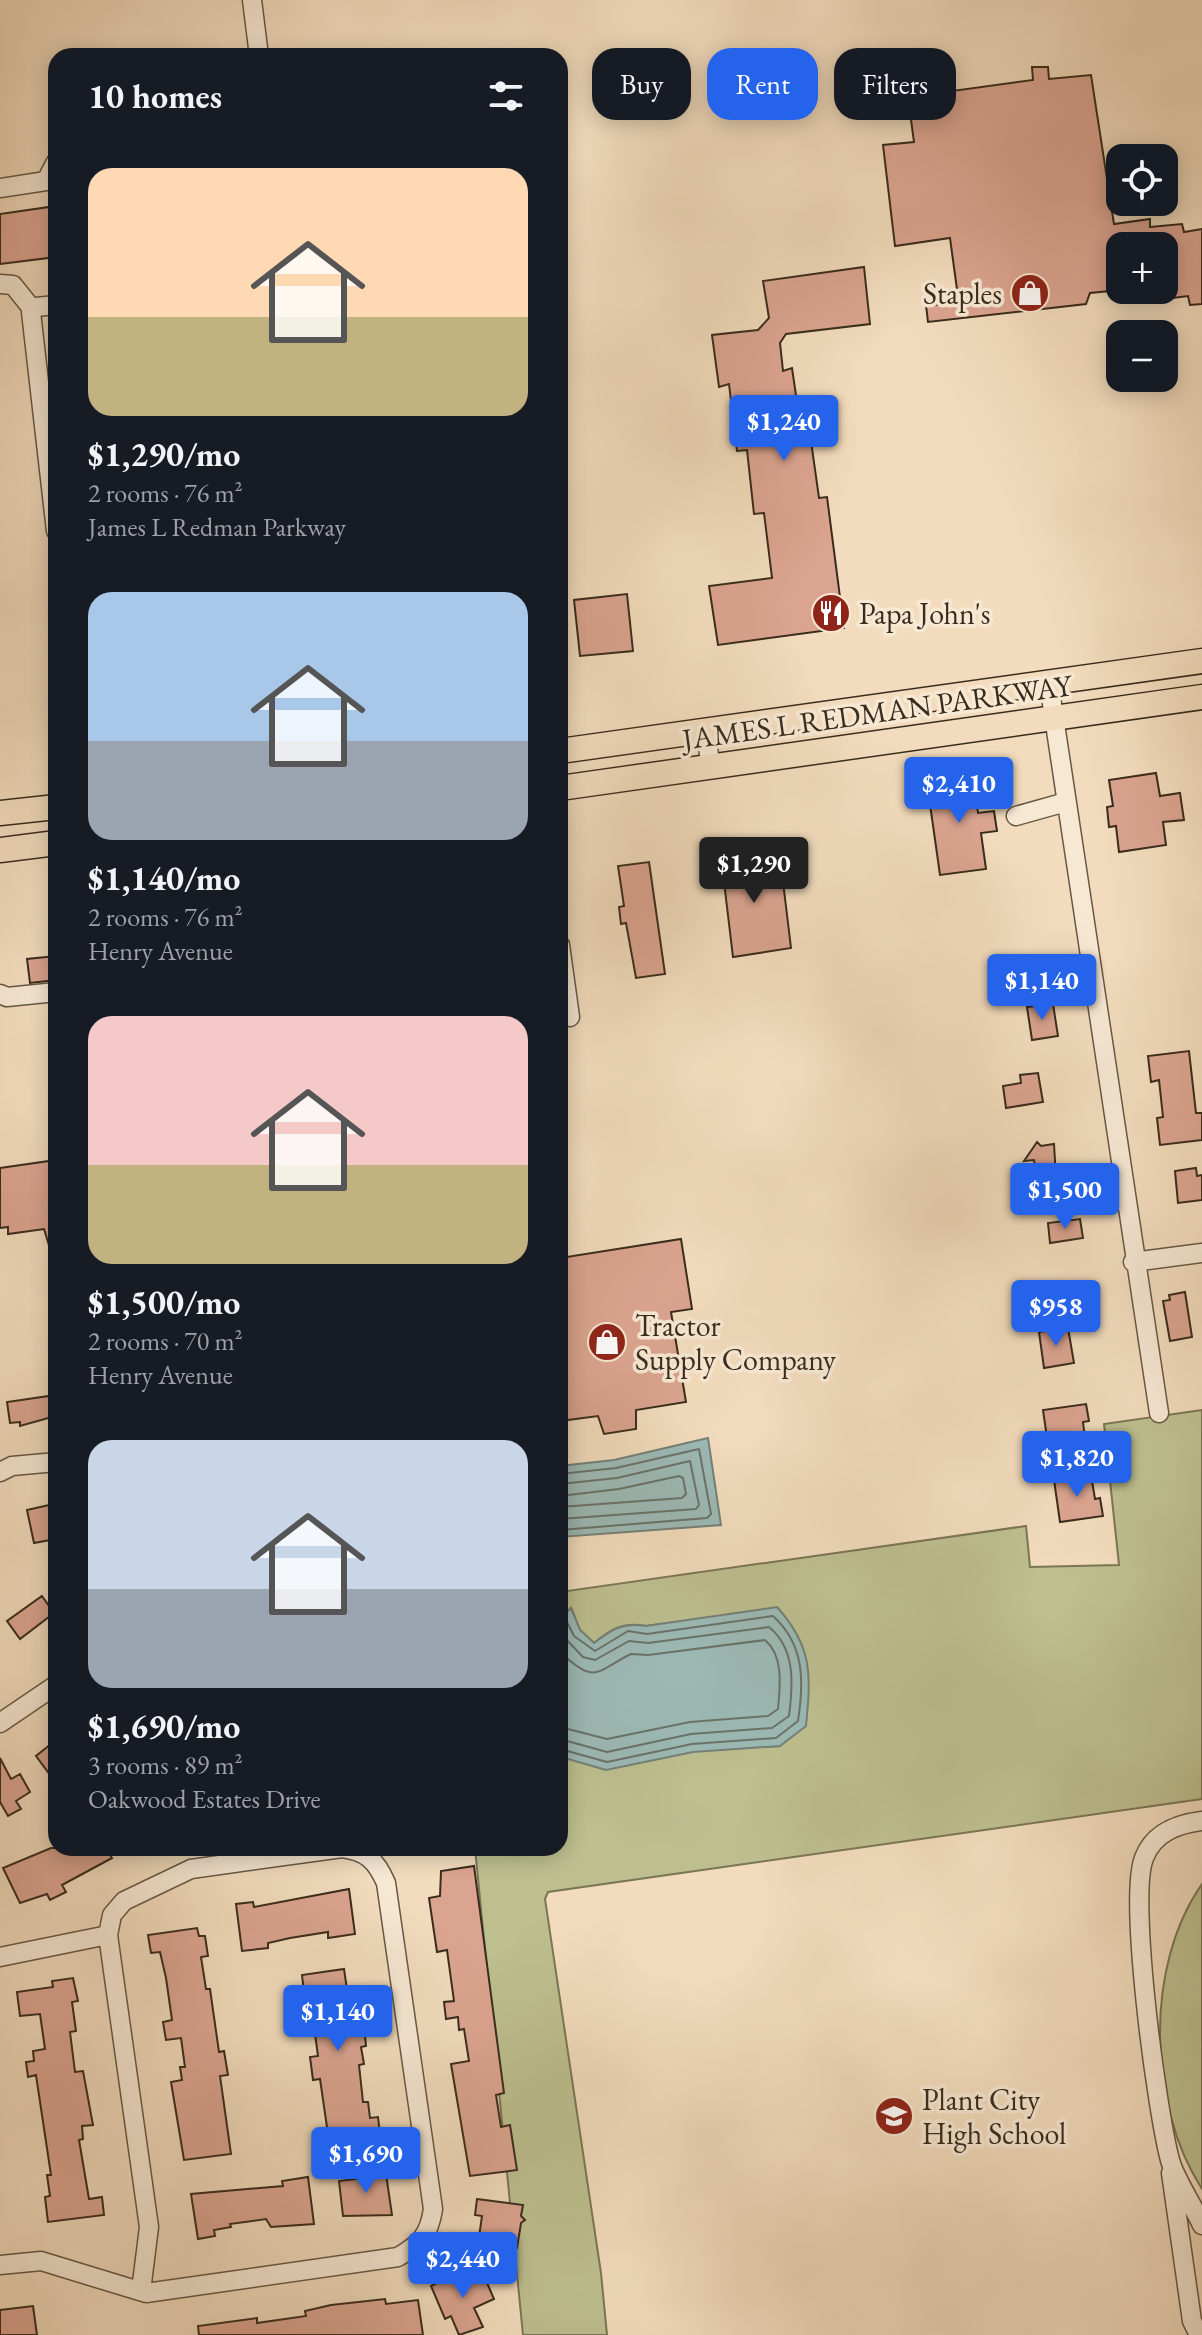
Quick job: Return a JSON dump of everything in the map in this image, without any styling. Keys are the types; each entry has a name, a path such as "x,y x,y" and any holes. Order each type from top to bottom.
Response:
{"main road":[{"name":"JAMES L REDMAN PARKWAY","path":"568,750 1202,661"},
{"name":"JAMES L REDMAN PARKWAY","path":"568,787 1202,697"},
{"path":"0,813 48,808"},
{"path":"0,834 48,839"},
{"path":"0,850 48,841"}],"street":[{"path":"252,0 258,48"},
{"path":"0,188 46,181 48,177"},
{"path":"0,284 13,285 33,310 37,379 48,467"},
{"path":"33,310 48,307"},
{"path":"1049,684 1133,1262 1159,1413"},
{"path":"706,733 711,769"},
{"path":"1016,816 1066,802"},
{"path":"0,994 7,997 48,993"},
{"path":"568,1003 570,1017"},
{"path":"1133,1262 1202,1253"},
{"path":"0,1472 12,1466 48,1463"},
{"path":"0,1723 48,1690"},
{"path":"1199,2335 1192,2321 1145,1998 1139,1882 1144,1857 1158,1837 1178,1824 1202,1821"},
{"path":"141,2291 149,2227 108,1935 112,1915 124,1901 191,1869 284,1856"},
{"path":"0,2265 41,2261 141,2291 171,2291 398,2257 422,2243 430,2228 433,2209 386,1883 377,1864 367,1856"},
{"path":"0,1957 108,1935"},
{"path":"1170,2163 1202,2225"}],"green space":[{"path":"1202,1410 1202,1799 548,1892 545,1899 601,2273 607,2335 523,2335 476,1856 568,1856 568,1757 780,1746 777,1608 646,1626 624,1626 612,1630 594,1643 580,1630 571,1608 568,1611 568,1591 1026,1526 1030,1567 1119,1565 1104,1424"},
{"path":"1202,1884 1202,2189 1184,2155 1171,2118 1163,2078 1160,2036 1162,1995 1170,1955 1183,1917"}],"water":[{"path":"708,1438 721,1525 568,1536 568,1465 614,1460"},
{"path":"777,1607 797,1635 807,1662 809,1692 806,1726 780,1746 693,1752 606,1770 568,1759 568,1611 571,1608 580,1630 594,1643 612,1630 624,1626 646,1626"}],"building":[{"path":"1032,67 1048,67 1049,79 1091,75 1106,172 1106,216 1113,216 1114,224 1150,219 1150,227 1182,224 1184,232 1202,229 1202,304 1190,305 1188,296 1178,297 1178,232 1106,232 1106,291 1090,293 1086,304 928,322 926,305 959,304 950,238 895,246 883,145 914,142 911,120 956,120 956,90 1033,80"},
{"path":"48,207 48,258 0,264 0,214"},
{"path":"864,267 870,324 786,334 780,343 783,371 792,368 802,436 810,434 819,498 827,497 844,628 718,645 709,586 772,578 764,513 754,514 747,450 737,451 729,384 719,387 712,335 758,330 769,318 763,281"},
{"path":"627,594 633,651 580,656 574,600"},
{"path":"1156,773 1160,796 1180,793 1184,820 1163,822 1166,845 1119,852 1116,826 1109,827 1107,807 1113,806 1109,780"},
{"path":"973,776 978,813 994,811 997,831 981,833 986,869 940,875 927,783"},
{"path":"780,857 791,948 733,957 724,882 706,884 703,867"},
{"path":"649,862 665,974 636,978 626,923 621,924 619,907 624,906 618,866"},
{"path":"48,957 48,981 30,983 27,959"},
{"path":"1053,1004 1058,1036 1032,1040 1027,1007"},
{"path":"1189,1051 1196,1113 1202,1113 1202,1140 1160,1145 1157,1118 1163,1117 1159,1080 1151,1082 1148,1056"},
{"path":"1038,1073 1043,1102 1006,1108 1003,1086 1021,1083 1020,1075"},
{"path":"1037,1142 1041,1146 1054,1144 1056,1178 1037,1181 1034,1160 1024,1161"},
{"path":"48,1161 48,1242 44,1229 8,1234 8,1227 0,1228 0,1168"},
{"path":"1196,1168 1197,1176 1202,1175 1202,1200 1178,1203 1175,1171"},
{"path":"1080,1219 1083,1238 1050,1243 1048,1223"},
{"path":"681,1239 692,1309 671,1312 686,1402 636,1410 636,1429 604,1434 598,1416 568,1420 568,1257"},
{"path":"1185,1292 1192,1337 1170,1341 1163,1301 1170,1300 1169,1295"},
{"path":"1068,1328 1074,1363 1044,1368 1039,1332"},
{"path":"48,1396 48,1418 20,1426 20,1422 10,1423 7,1402"},
{"path":"1086,1404 1089,1421 1083,1422 1086,1447 1049,1452 1043,1410"},
{"path":"1091,1475 1095,1499 1100,1498 1103,1516 1060,1522 1054,1480"},
{"path":"48,1505 48,1540 34,1543 27,1510"},
{"path":"42,1596 48,1604 48,1618 20,1639 7,1621"},
{"path":"48,1746 48,1772 36,1756"},
{"path":"0,1758 11,1779 20,1774 30,1792 16,1801 21,1809 8,1816 0,1802"},
{"path":"48,1849 48,1856 112,1858 62,1885 66,1892 50,1900 47,1894 20,1903 3,1868"},
{"path":"474,1866 504,2093 496,2095 501,2127 510,2125 517,2170 470,2176 451,2064 469,2061 464,2029 459,2030 458,2017 446,2019 444,2002 454,2001 447,1950 437,1952 429,1898 440,1896 441,1871"},
{"path":"349,1889 355,1934 328,1938 328,1932 268,1943 268,1948 242,1951 236,1904 253,1902 254,1907"},
{"path":"197,1928 199,1936 205,1936 208,1956 201,1957 206,1989 210,1989 219,2052 224,2051 228,2075 220,2076 231,2154 184,2160 171,2082 182,2080 180,2067 185,2067 181,2038 166,2040 163,2022 172,2020 166,1978 160,1952 151,1953 148,1935"},
{"path":"344,1969 348,1996 361,1994 366,2046 361,2047 364,2064 359,2065 363,2102 368,2102 370,2118 378,2117 380,2134 329,2141 320,2079 313,2080 310,2057 318,2056 313,2019 308,2020 307,2011 299,2013 296,1993 304,1992 302,1975"},
{"path":"73,1978 78,2001 72,2002 76,2031 70,2032 75,2072 83,2071 93,2125 82,2126 83,2139 79,2140 89,2199 102,2197 104,2215 48,2222 45,2197 50,2196 47,2175 51,2175 36,2075 28,2077 26,2062 34,2061 33,2051 45,2049 40,2014 20,2016 17,1992 53,1987 52,1981"},
{"path":"385,2167 392,2215 343,2216 339,2181 364,2178 363,2170"},
{"path":"308,2177 314,2224 271,2227 266,2219 230,2224 231,2227 214,2230 215,2236 198,2239 191,2194 283,2186 282,2181"},
{"path":"477,2199 523,2205 521,2216 525,2220 521,2223 517,2248 478,2244 482,2216 475,2215"},
{"path":"481,2269 494,2299 474,2308 483,2327 459,2335 451,2316 445,2319 431,2286 452,2275 455,2281"},
{"path":"385,2299 386,2304 418,2300 423,2335 199,2335 198,2326 257,2318 257,2323 306,2316 305,2311 331,2305"},
{"path":"33,2306 37,2335 0,2335 0,2310"}],"place":[{"name":"Staples","path":"1030,293"},
{"name":"Papa John's","path":"831,613"},
{"name":"Tractor Supply Company","path":"607,1342"},
{"name":"Plant City High School","path":"894,2116"}]}
